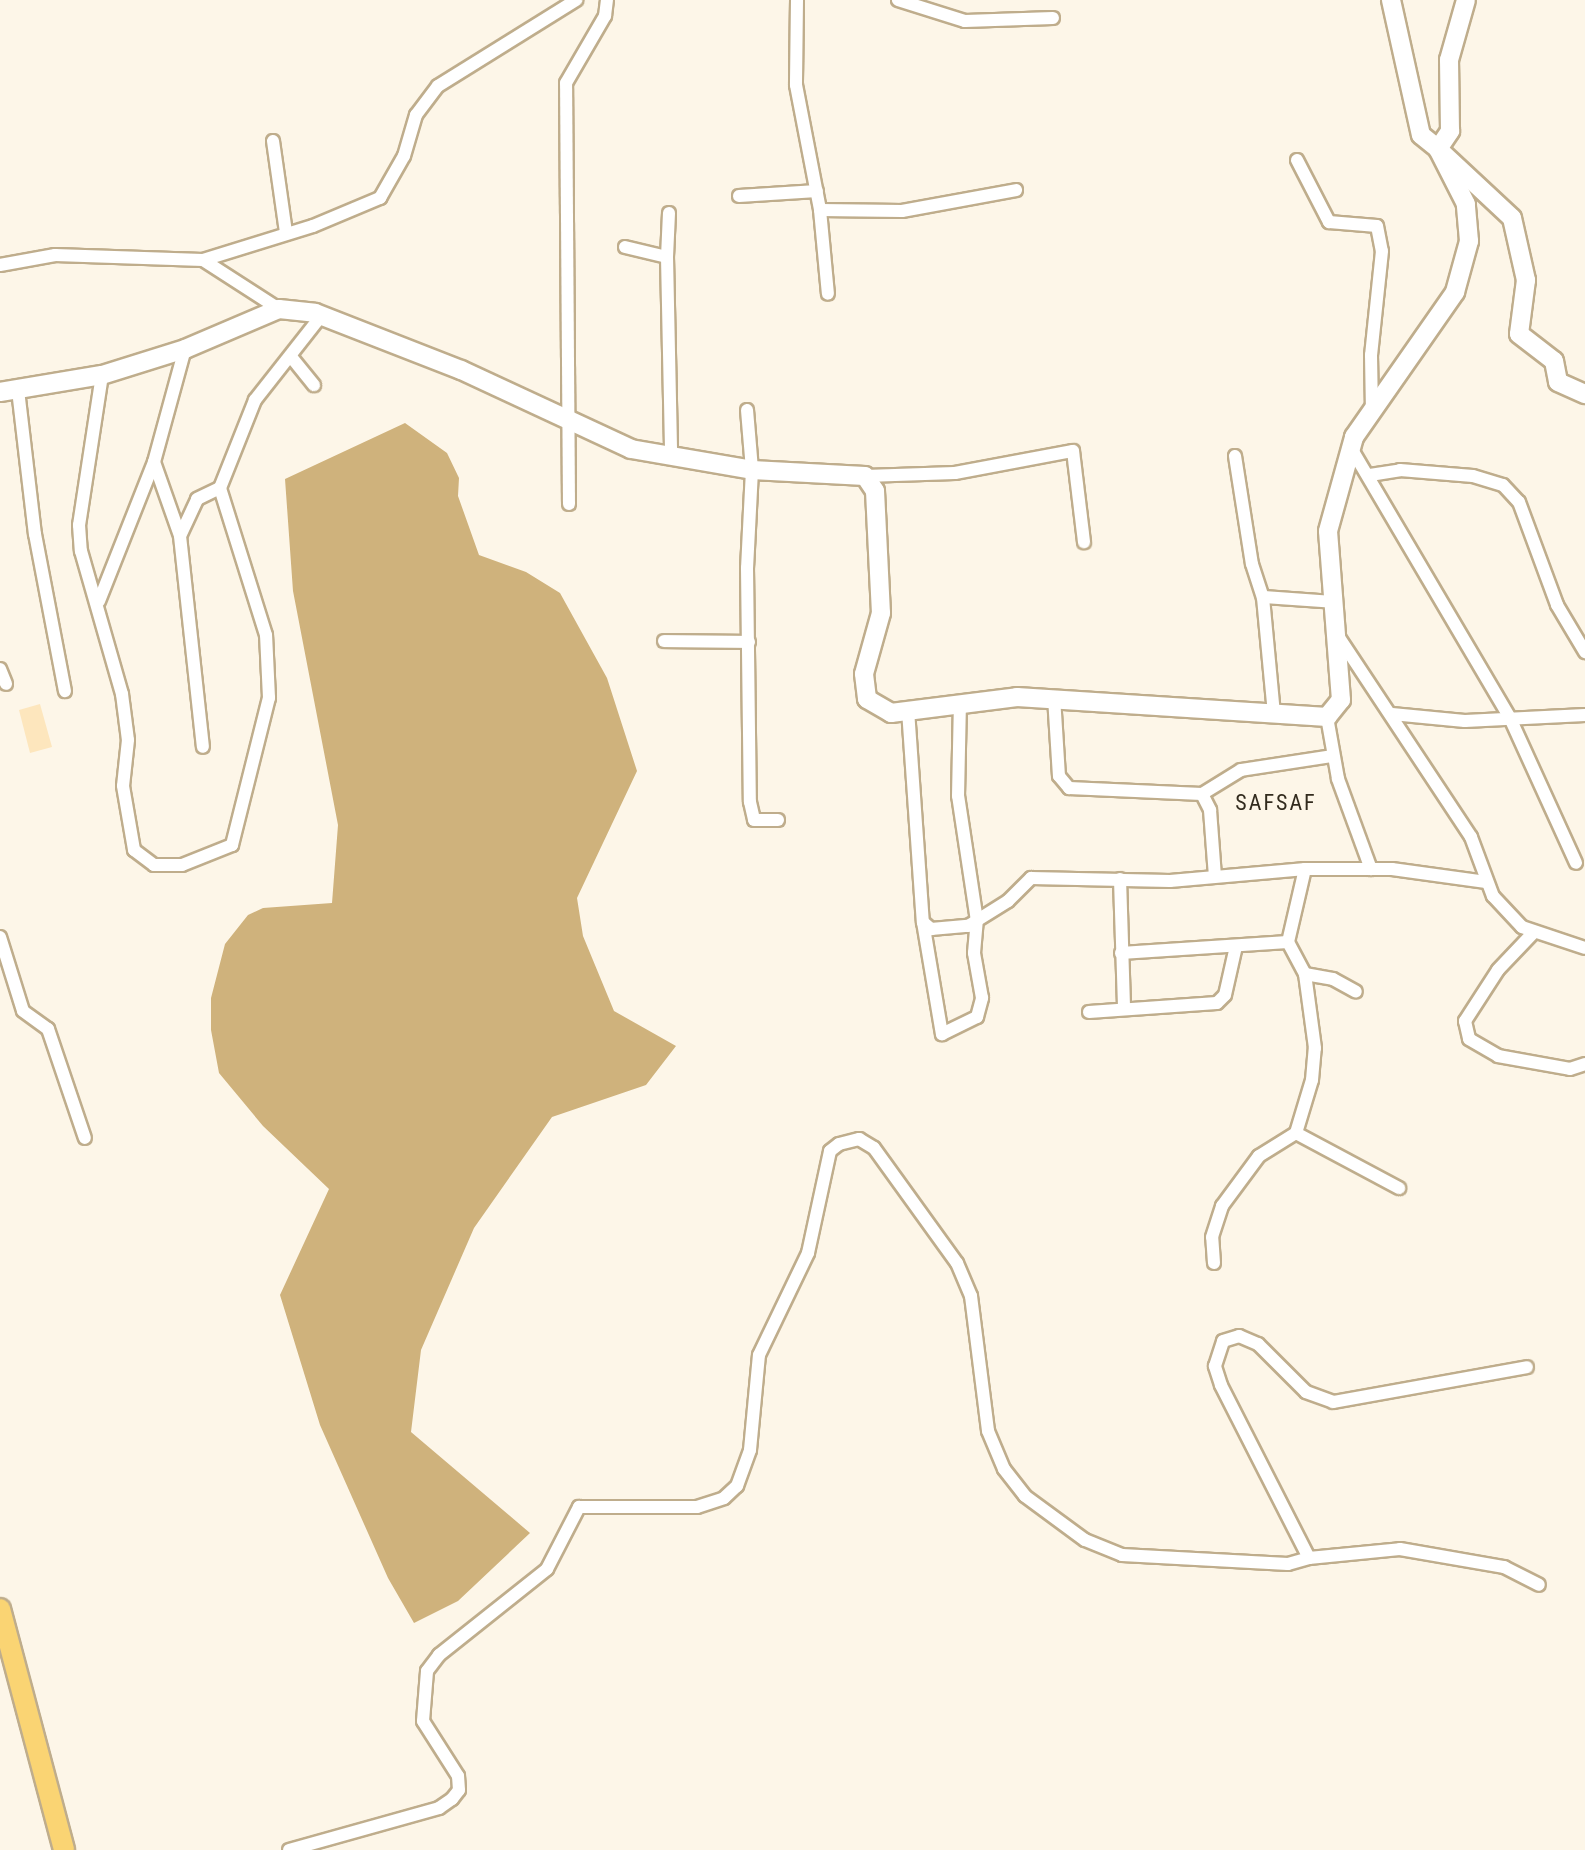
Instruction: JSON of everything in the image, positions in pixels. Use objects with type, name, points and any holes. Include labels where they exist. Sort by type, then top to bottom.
[{"type":"main road","points":[[0,1609],[64,1850]]},
{"type":"street","points":[[0,265],[55,255],[203,260],[380,198],[404,156],[416,115],[438,86],[576,0]]},
{"type":"street","points":[[569,504],[572,419],[566,83],[605,16],[607,0]]},
{"type":"street","points":[[797,0],[796,85],[820,210],[828,294]]},
{"type":"street","points":[[898,0],[965,21],[1053,18]]},
{"type":"street","points":[[1391,0],[1414,84],[1421,135],[1512,218],[1526,280],[1519,334],[1554,361],[1558,382],[1585,394]]},
{"type":"street","points":[[1438,149],[1450,131],[1449,60],[1466,0]]},
{"type":"street","points":[[273,141],[286,232]]},
{"type":"street","points":[[1371,869],[1332,756],[1327,717],[1341,700],[1328,531],[1351,448],[1372,410],[1455,292],[1469,241],[1466,204],[1438,149]]},
{"type":"street","points":[[1297,160],[1329,222],[1377,226],[1382,251],[1371,355],[1372,410]]},
{"type":"street","points":[[820,210],[902,211],[1016,190]]},
{"type":"street","points":[[739,196],[817,191]]},
{"type":"street","points":[[669,213],[671,456]]},
{"type":"street","points":[[625,247],[667,257]]},
{"type":"street","points":[[203,260],[279,309],[322,315],[572,419],[631,449],[752,470],[865,476],[955,473],[1073,451],[1084,542]]},
{"type":"street","points":[[65,691],[9,391],[102,375],[185,349],[279,309]]},
{"type":"street","points":[[102,375],[79,525],[81,551],[99,601],[122,694],[128,740],[123,786],[134,850],[154,865],[168,867],[232,845],[269,698],[266,635],[220,488],[255,400],[292,358],[322,315]]},
{"type":"street","points":[[99,601],[154,462],[185,349]]},
{"type":"street","points":[[292,358],[314,385]]},
{"type":"street","points":[[747,410],[752,470],[750,802],[754,820],[778,820]]},
{"type":"street","points":[[1351,448],[1370,475],[1510,718],[1576,863]]},
{"type":"street","points":[[1235,456],[1252,564],[1263,597],[1274,714]]},
{"type":"street","points":[[154,462],[180,536],[203,747]]},
{"type":"street","points":[[1370,475],[1400,470],[1473,476],[1503,485],[1519,502],[1557,605],[1585,652]]},
{"type":"street","points":[[865,476],[875,491],[881,613],[864,674],[867,699],[891,713],[960,702],[1054,697],[1327,717]]},
{"type":"street","points":[[180,536],[197,499],[220,488]]},
{"type":"street","points":[[1263,597],[1334,602]]},
{"type":"street","points":[[1336,634],[1471,837],[1493,896],[1534,932],[1585,948]]},
{"type":"street","points":[[664,641],[749,642]]},
{"type":"street","points":[[0,669],[6,684]]},
{"type":"street","points":[[1054,697],[1059,776],[1069,788],[1202,794],[1241,770],[1332,756]]},
{"type":"street","points":[[908,710],[923,922],[942,1034],[977,1017],[982,998],[974,953],[977,921],[958,796],[960,702]]},
{"type":"street","points":[[1392,714],[1510,718],[1585,715]]},
{"type":"street","points":[[1202,794],[1210,810],[1215,876]]},
{"type":"street","points":[[923,922],[931,929],[949,930],[977,921],[1031,878],[1120,879],[1305,869],[1371,869],[1486,882]]},
{"type":"street","points":[[1214,1263],[1212,1237],[1222,1206],[1259,1156],[1296,1133],[1315,1048],[1305,974],[1288,942],[1305,869]]},
{"type":"street","points":[[1120,879],[1124,1009]]},
{"type":"street","points":[[1534,932],[1498,970],[1465,1021],[1469,1039],[1498,1056],[1523,1062],[1570,1069],[1585,1064]]},
{"type":"street","points":[[0,937],[23,1011],[48,1029],[85,1138]]},
{"type":"street","points":[[1121,953],[1288,942]]},
{"type":"street","points":[[1089,1012],[1217,1003],[1225,995],[1236,946]]},
{"type":"street","points":[[1305,974],[1333,979],[1356,992]]},
{"type":"street","points":[[1296,1133],[1399,1188]]},
{"type":"street","points":[[289,1850],[439,1808],[452,1799],[459,1790],[458,1776],[423,1721],[427,1671],[439,1655],[547,1569],[579,1507],[697,1507],[724,1498],[737,1486],[750,1450],[759,1355],[808,1253],[830,1151],[839,1144],[859,1139],[874,1148],[957,1263],[971,1296],[988,1431],[1004,1469],[1025,1496],[1085,1540],[1122,1555],[1288,1564],[1309,1558],[1400,1549],[1504,1567],[1539,1585]]},
{"type":"street","points":[[1309,1558],[1221,1385],[1215,1366],[1223,1341],[1239,1336],[1258,1344],[1306,1392],[1333,1402],[1527,1367]]},
{"type":"shaded area","points":[[405,423],[447,453],[459,478],[458,496],[479,555],[526,572],[560,593],[607,678],[637,771],[577,898],[583,936],[614,1011],[676,1046],[646,1085],[552,1117],[474,1228],[421,1350],[411,1432],[530,1533],[458,1601],[414,1623],[388,1578],[320,1425],[280,1295],[329,1189],[263,1126],[219,1073],[211,1030],[211,998],[225,944],[248,915],[263,908],[332,903],[338,825],[293,591],[285,479]]},
{"type":"shaded area","points":[[40,704],[52,747],[30,753],[19,710]]},
{"type":"district","name":"SAFSAF","points":[[1276,803]]}]
